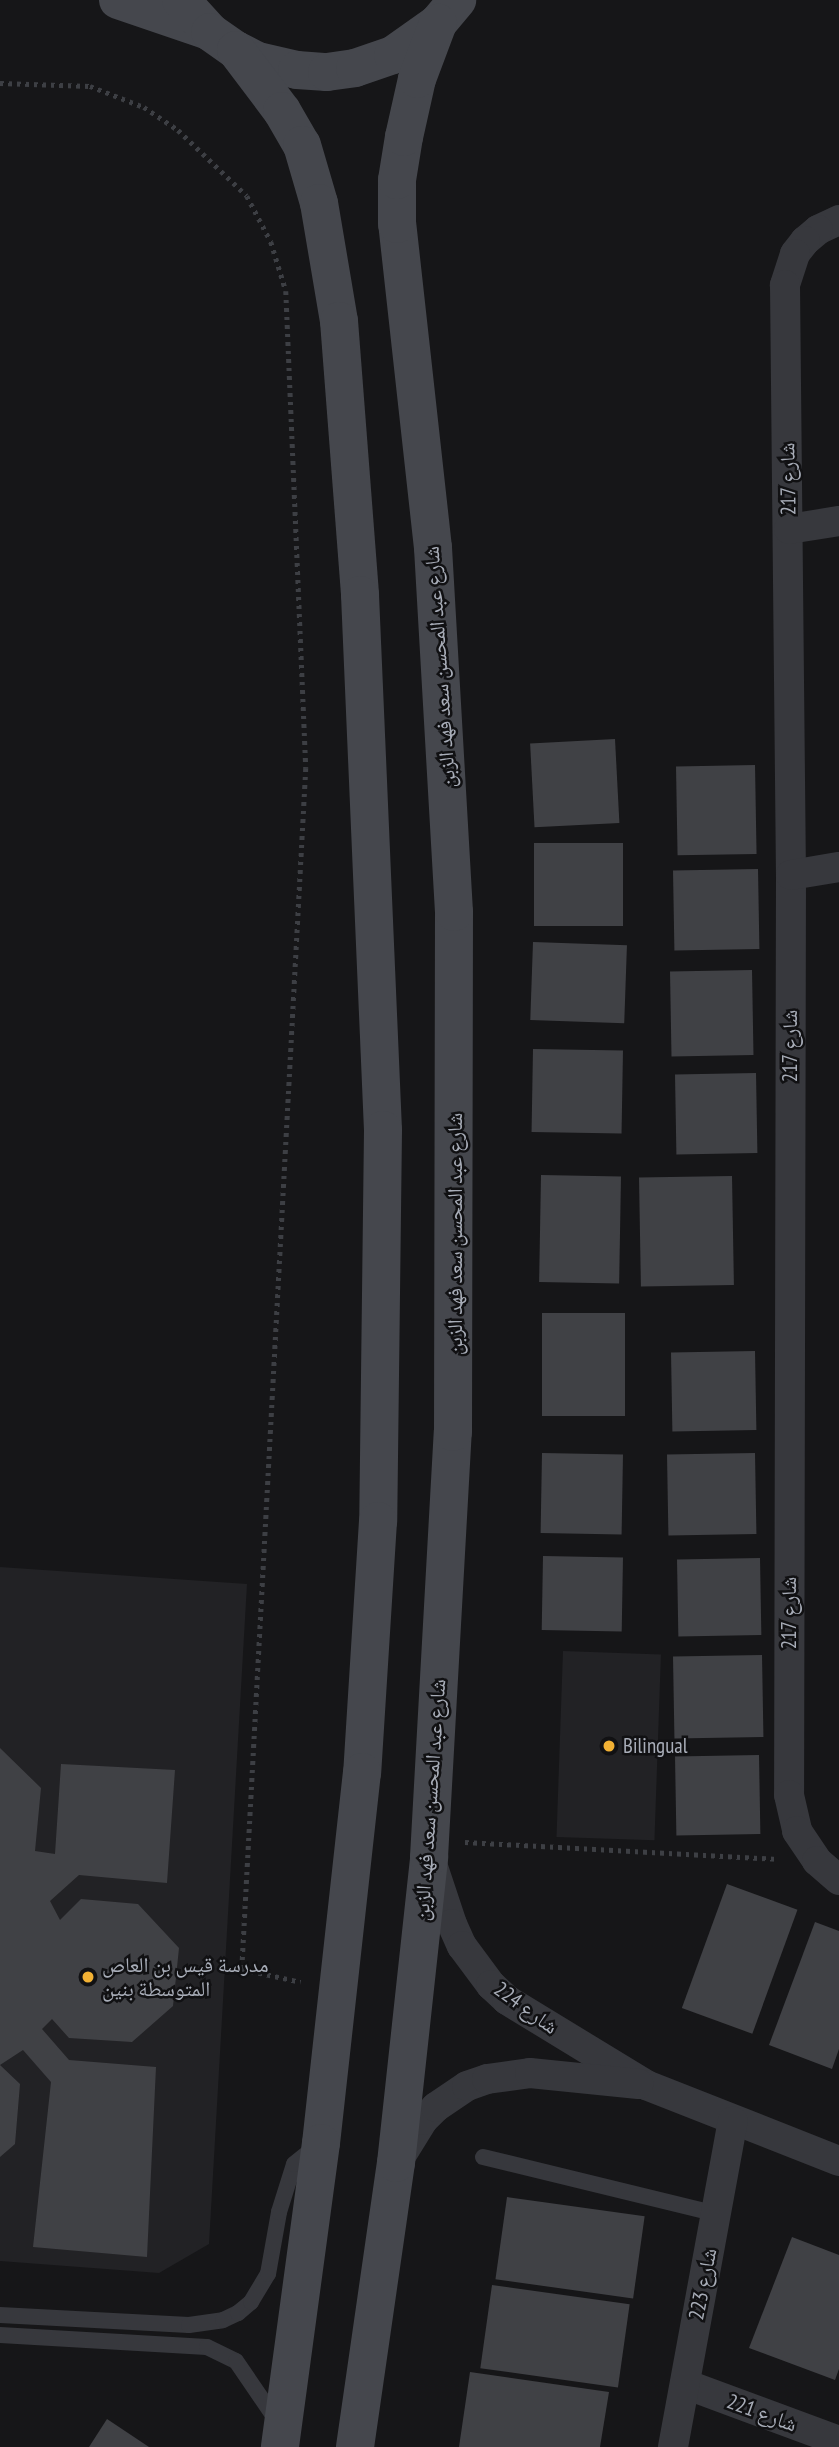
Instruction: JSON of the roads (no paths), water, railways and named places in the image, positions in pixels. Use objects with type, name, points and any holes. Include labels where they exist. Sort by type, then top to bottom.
[{"type":"street","points":[[118,0],[223,41],[258,61],[297,71],[355,68],[393,55],[447,12]]},
{"type":"street","points":[[181,0],[223,41],[292,126],[302,145],[320,203],[339,321],[360,595],[382,1077],[382,1290],[372,1633],[362,1772],[321,2143],[282,2439]]},
{"type":"street","name":"شارع عبد المحسن سعد فهد الزبن","points":[[355,2447],[396,2163],[430,1849],[453,1432],[454,912],[433,548],[423,442],[401,273],[397,180],[417,79],[447,12]]},
{"type":"street","name":"شارع 217","points":[[828,1870],[797,1831],[789,1795],[791,875],[785,285],[795,254],[805,241],[818,230],[839,220]]},
{"type":"street","points":[[789,529],[839,521]]},
{"type":"street","points":[[791,875],[839,867]]},
{"type":"street","name":"شارع 224","points":[[430,1849],[452,1924],[462,1946],[491,1985],[525,2013],[646,2085],[839,2161]]},
{"type":"street","name":"شارع 224","points":[[396,2163],[423,2120],[436,2107],[467,2086],[487,2079],[519,2074],[555,2074],[646,2085]]},
{"type":"street","name":"شارع 223","points":[[673,2447],[733,2121]]},
{"type":"street","name":"شارع 221","points":[[685,2384],[839,2441]]},
{"type":"lane","points":[[0,2315],[189,2325],[223,2320],[238,2313],[251,2302],[268,2274],[284,2193],[294,2164],[321,2143]]},
{"type":"lane","points":[[482,2157],[717,2214]]},
{"type":"lane","points":[[0,2335],[192,2346],[223,2352],[247,2372],[282,2439]]},
{"type":"place","name":"Bilingual","points":[[609,1746]]},
{"type":"place","name":"مدرسة قيس بن العاص المتوسطة بنين","points":[[88,1977]]}]
